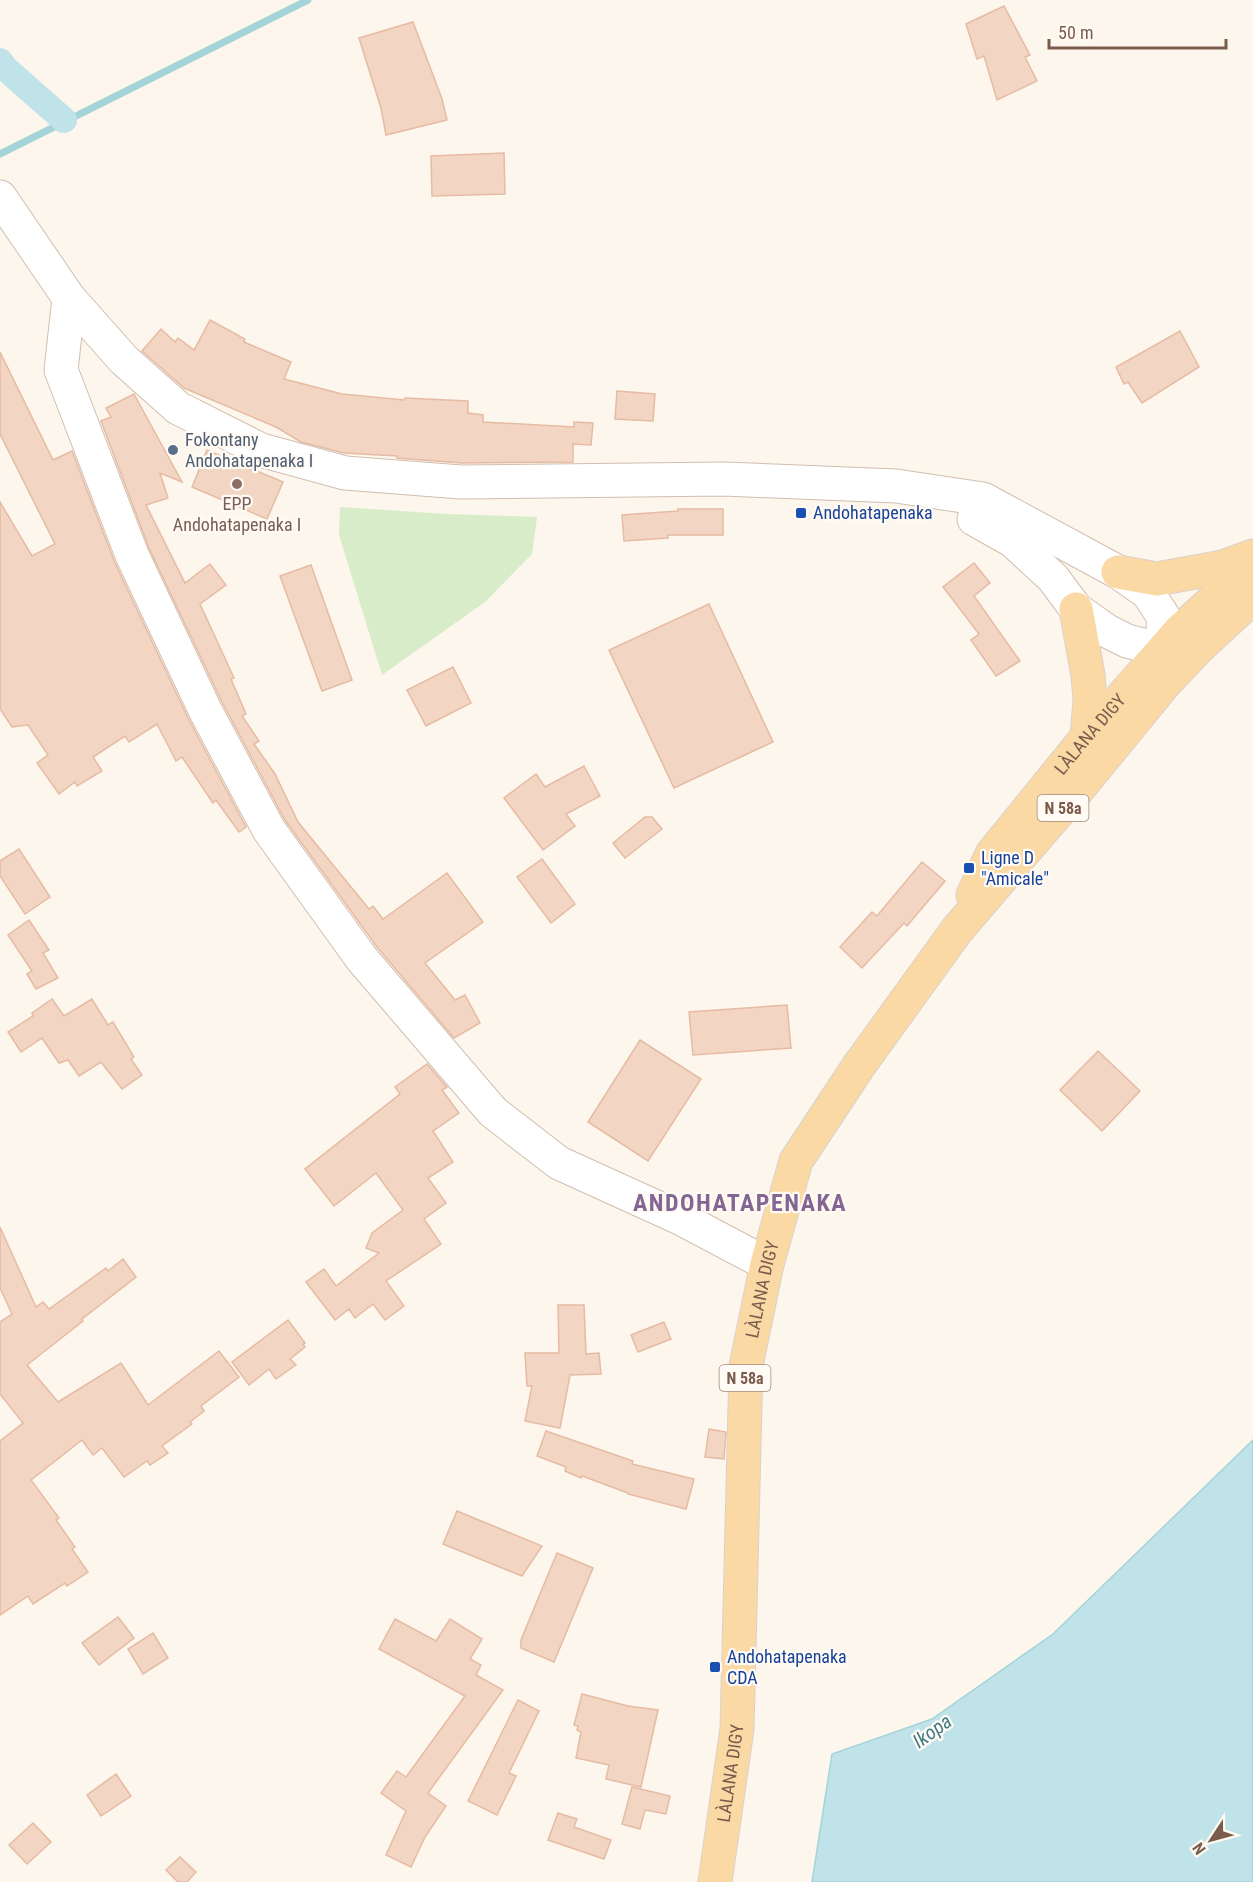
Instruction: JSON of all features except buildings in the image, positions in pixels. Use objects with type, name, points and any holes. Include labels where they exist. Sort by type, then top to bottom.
[{"type":"main road","points":[[1118,572],[1157,579],[1223,567],[1253,556]]},
{"type":"main road","name":"LÀLANA DIGY","points":[[957,930],[992,854],[1087,737],[1180,631],[1253,564]]},
{"type":"main road","name":"LÀLANA DIGY","points":[[715,1882],[737,1728],[746,1366],[767,1264],[796,1161],[858,1067],[957,930],[1165,683],[1197,649],[1253,597]]},
{"type":"main road","points":[[1076,609],[1088,675],[1090,700],[1087,737]]},
{"type":"street","points":[[0,197],[69,298],[124,360],[178,408],[261,450],[345,473],[461,483],[724,478],[896,486],[983,499],[1118,572],[1148,593],[1163,616],[1165,683]]},
{"type":"street","points":[[69,298],[61,370],[132,555],[206,710],[269,830],[355,950],[493,1112],[559,1163],[680,1218],[767,1264]]},
{"type":"street","points":[[945,494],[975,520],[1013,541],[1053,578],[1076,609],[1107,631],[1127,641],[1163,650],[1197,649]]},
{"type":"green space","points":[[340,507],[537,517],[532,554],[485,602],[382,675],[339,535]]},
{"type":"water","name":"Ikopa","points":[[1253,1440],[1253,1882],[812,1882],[832,1754],[932,1719],[1053,1634]]},
{"type":"waterway","points":[[0,154],[308,0]]},
{"type":"waterway","points":[[0,61],[64,120]]},
{"type":"place","name":"Fokontany Andohatapenaka I","points":[[173,450]]},
{"type":"place","name":"EPP Andohatapenaka I","points":[[237,484]]},
{"type":"place","name":"Andohatapenaka","points":[[801,513]]},
{"type":"place","name":"Ligne D \"Amicale\"","points":[[969,868]]},
{"type":"place","name":"Andohatapenaka CDA","points":[[715,1667]]},
{"type":"district","name":"ANDOHATAPENAKA","points":[[740,1203]]}]
